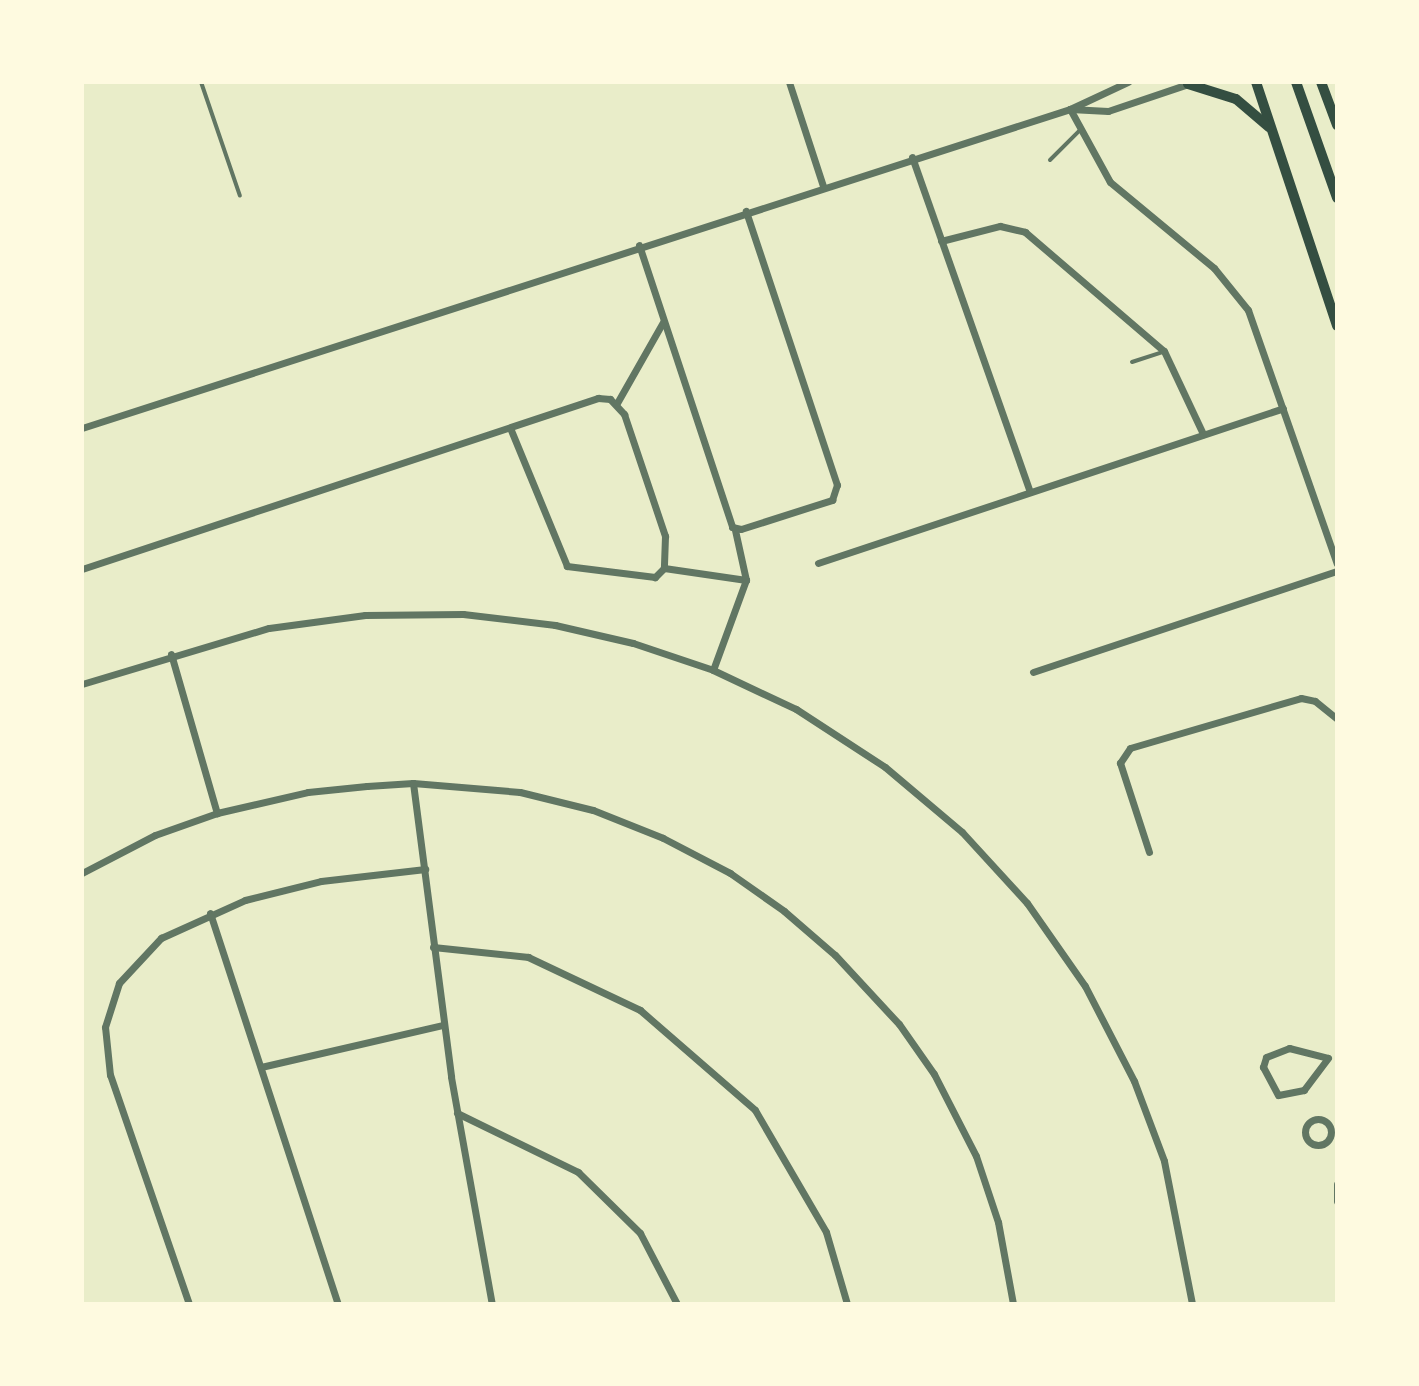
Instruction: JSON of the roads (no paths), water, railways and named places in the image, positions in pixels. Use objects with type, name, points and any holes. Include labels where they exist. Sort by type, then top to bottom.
[{"type":"main road","points":[[1256,82],[1337,326]]},
{"type":"main road","points":[[1296,82],[1337,198]]},
{"type":"main road","points":[[1321,82],[1337,125]]},
{"type":"main road","points":[[1191,83],[1236,99],[1274,132]]},
{"type":"street","points":[[789,82],[823,186]]},
{"type":"street","points":[[82,428],[639,245],[1070,109],[1128,82]]},
{"type":"street","points":[[1070,109],[1108,111],[1191,83]]},
{"type":"street","points":[[1070,109],[1080,130],[1125,199],[1231,285],[1252,320],[1337,564]]},
{"type":"street","points":[[912,157],[1030,492]]},
{"type":"street","points":[[735,530],[838,495],[746,211]]},
{"type":"street","points":[[941,241],[1000,226],[1025,232],[1164,351],[1203,434]]},
{"type":"street","points":[[639,245],[735,530],[746,580],[713,670]]},
{"type":"street","points":[[511,430],[567,566],[655,577],[664,568],[665,536],[617,403],[663,322]]},
{"type":"street","points":[[82,569],[511,430],[598,398],[617,403]]},
{"type":"street","points":[[818,563],[1283,408]]},
{"type":"street","points":[[664,568],[746,580]]},
{"type":"street","points":[[1033,672],[1337,571]]},
{"type":"street","points":[[82,684],[171,654],[269,628],[365,615],[463,614],[555,625],[633,643],[713,670],[796,709],[885,767],[962,832],[1027,903],[1085,986],[1134,1081],[1164,1161],[1192,1304]]},
{"type":"street","points":[[171,654],[217,813]]},
{"type":"street","points":[[1149,852],[1120,763],[1130,748],[1301,698],[1315,701],[1337,719]]},
{"type":"street","points":[[413,783],[443,1025],[492,1304]]},
{"type":"street","points":[[82,873],[155,835],[217,813],[308,792],[413,783],[520,792],[628,823],[730,873],[810,932],[899,1024],[949,1101],[988,1188],[1013,1304]]},
{"type":"street","points":[[189,1304],[116,1099],[105,1027],[113,997],[137,958],[161,938],[210,913],[297,885],[425,869]]},
{"type":"street","points":[[210,913],[338,1304]]},
{"type":"street","points":[[433,947],[528,957],[651,1020],[755,1110],[826,1232],[847,1304]]},
{"type":"street","points":[[261,1067],[443,1025]]},
{"type":"street","points":[[1289,1048],[1333,1057],[1304,1090],[1288,1096],[1278,1095],[1263,1067],[1266,1057],[1289,1048]]},
{"type":"street","points":[[457,1113],[578,1172],[640,1233],[677,1304]]},
{"type":"street","points":[[1337,1184],[1337,1201]]},
{"type":"lane","points":[[201,82],[240,196]]},
{"type":"lane","points":[[1050,160],[1080,130]]},
{"type":"lane","points":[[1132,362],[1164,351]]}]
